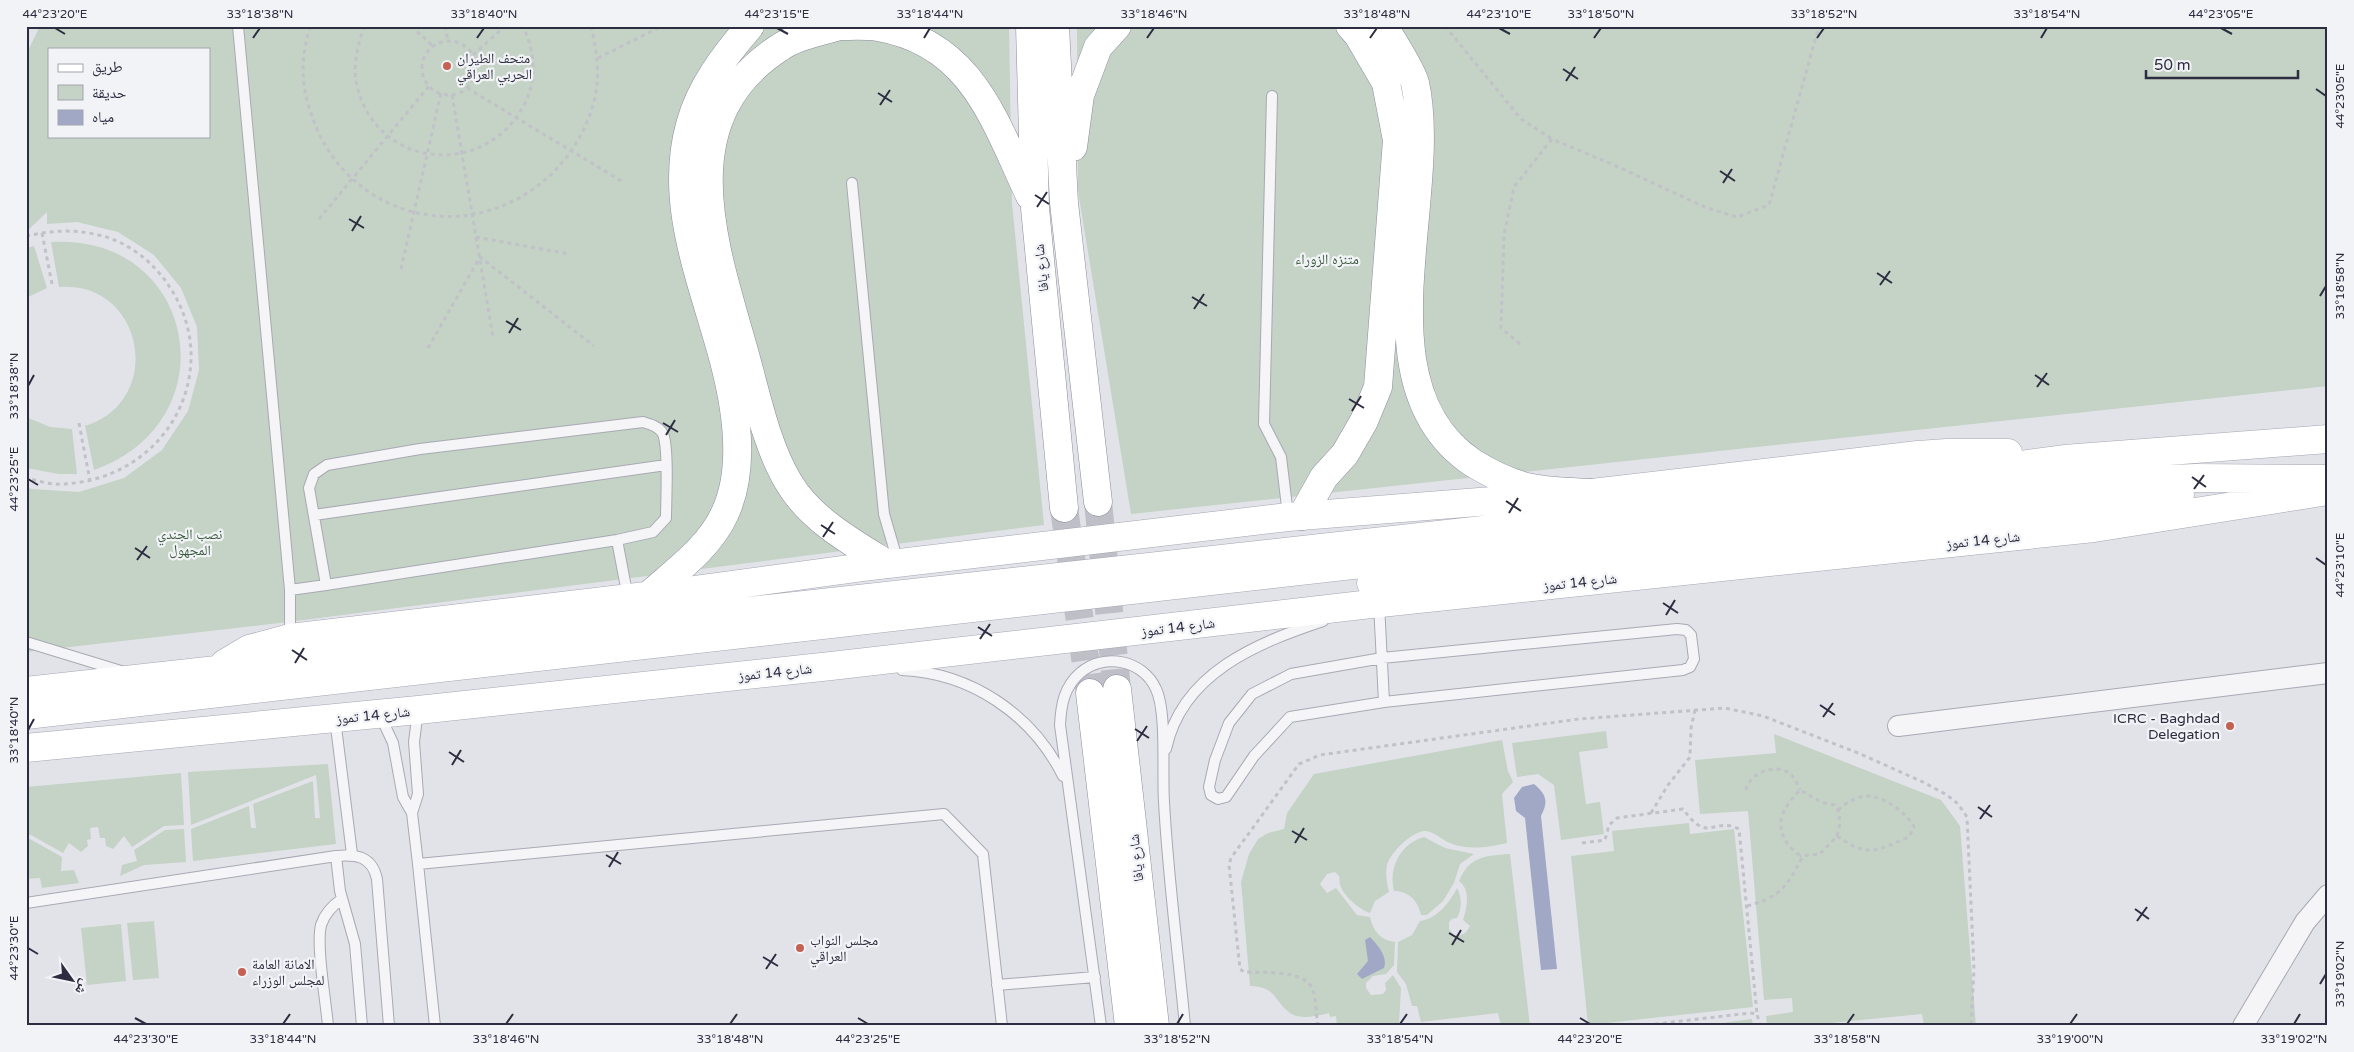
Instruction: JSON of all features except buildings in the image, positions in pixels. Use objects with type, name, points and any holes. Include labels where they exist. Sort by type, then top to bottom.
[{"type":"main road","points":[[638,596],[706,541],[725,513],[736,474],[737,430],[731,388],[689,232],[683,178],[684,158],[690,125],[703,92],[726,55],[750,26]]},
{"type":"main road","points":[[893,564],[814,513],[789,483],[770,443],[720,267],[708,181],[711,143],[726,101],[748,72],[780,47],[810,34],[839,26],[876,26],[909,34],[940,52],[966,74],[986,102],[1035,208]]},
{"type":"main road","name":"شارع يافا","points":[[1030,26],[1035,208],[1064,508]]},
{"type":"main road","points":[[1055,26],[1064,203],[1098,502]]},
{"type":"main road","points":[[1064,203],[1080,95],[1098,47],[1117,26]]},
{"type":"main road","points":[[1295,516],[1324,477],[1345,454],[1364,421],[1378,387],[1397,140],[1386,83],[1358,35],[1350,26]]},
{"type":"main road","points":[[1384,26],[1414,82],[1420,139],[1408,332],[1415,380],[1433,424],[1456,452],[1492,475],[1532,488],[1592,493]]},
{"type":"main road","points":[[26,691],[1797,495],[2064,459],[2328,439]]},
{"type":"main road","points":[[213,671],[249,650],[290,638],[1295,516],[1592,493],[1947,453],[2006,453],[2064,459]]},
{"type":"main road","points":[[26,715],[2078,483],[2186,478],[2328,479]]},
{"type":"main road","points":[[73,709],[87,715],[120,719],[2170,496],[2328,484]]},
{"type":"main road","name":"شارع 14 تموز","points":[[26,748],[418,710],[831,666],[1375,604],[2094,528],[2328,491]]},
{"type":"main road","name":"شارع يافا","points":[[1117,689],[1154,1026]]},
{"type":"main road","name":"شارع يافا","points":[[1090,693],[1129,1026]]},
{"type":"street","points":[[1898,726],[2328,674]]},
{"type":"street","points":[[2243,1026],[2305,922],[2328,895]]},
{"type":"lane","points":[[238,26],[290,590],[290,638]]},
{"type":"lane","points":[[1272,96],[1264,424],[1281,456],[1295,516]]},
{"type":"lane","points":[[852,183],[884,514],[893,564]]},
{"type":"lane","points":[[290,590],[326,585],[617,540],[653,532],[666,518],[666,465],[663,434],[655,426],[644,422],[420,449],[327,465],[314,474],[309,488],[326,585]]},
{"type":"lane","points":[[314,515],[666,465]]},
{"type":"lane","points":[[617,540],[638,596]]},
{"type":"lane","points":[[1163,774],[1170,730],[1188,701],[1220,668],[1259,644],[1375,604],[1382,658],[1384,702]]},
{"type":"lane","points":[[1677,629],[1686,630],[1691,635],[1694,659],[1690,667],[1683,670],[1384,702],[1290,717],[1254,756],[1226,797],[1218,799],[1211,795],[1209,787],[1215,760],[1229,723],[1252,694],[1291,674],[1382,658],[1677,629]]},
{"type":"lane","points":[[26,642],[146,679]]},
{"type":"lane","points":[[1101,1026],[1060,725],[1061,706],[1065,692],[1073,679],[1084,670],[1100,662],[1112,661],[1126,663],[1140,669],[1151,679],[1161,705],[1163,774],[1185,1026]]},
{"type":"lane","points":[[831,666],[924,671],[958,680],[990,696],[1019,717],[1043,744],[1068,786]]},
{"type":"lane","points":[[418,710],[414,742],[418,794],[412,812],[435,1026]]},
{"type":"lane","points":[[380,714],[393,743],[405,803],[412,812]]},
{"type":"lane","points":[[335,718],[352,854]]},
{"type":"lane","points":[[418,864],[944,814],[983,854],[1002,1026]]},
{"type":"lane","points":[[26,902],[336,856],[352,854],[360,856],[372,865],[377,879],[390,1026]]},
{"type":"lane","points":[[336,856],[342,899],[355,944],[362,1026]]},
{"type":"lane","points":[[328,1026],[320,935],[324,918],[335,904],[342,899]]},
{"type":"lane","points":[[997,985],[1095,976]]},
{"type":"path","points":[[310,26],[302,54],[306,102],[324,147],[352,180],[383,201],[414,212],[443,216],[473,215],[513,202],[548,179],[573,152],[594,104],[598,58],[591,26]]},
{"type":"path","points":[[364,26],[356,55],[357,86],[368,114],[388,136],[407,148],[427,154],[445,156],[462,154],[484,146],[503,134],[517,118],[530,92],[534,66],[530,39],[524,26]]},
{"type":"path","points":[[410,26],[433,46]]},
{"type":"path","points":[[445,26],[448,41]]},
{"type":"path","points":[[473,55],[505,26]]},
{"type":"path","points":[[598,58],[662,26]]},
{"type":"path","points":[[1445,26],[1521,120],[1552,139],[1707,208],[1737,217],[1769,205],[1819,26]]},
{"type":"path","points":[[448,41],[462,44],[473,55],[476,72],[467,88],[452,95],[441,93],[429,86],[422,69],[427,52],[433,46],[448,41]]},
{"type":"path","points":[[319,219],[429,86]]},
{"type":"path","points":[[467,88],[623,182]]},
{"type":"path","points":[[401,268],[441,93]]},
{"type":"path","points":[[452,95],[493,337]]},
{"type":"path","points":[[1520,344],[1501,328],[1504,235],[1514,187],[1552,139]]},
{"type":"path","points":[[26,236],[62,230],[95,234],[127,246],[154,267],[175,293],[187,324],[192,358],[187,392],[168,430],[138,460],[100,479],[90,481],[58,485],[26,478]]},
{"type":"path","points":[[42,233],[52,284]]},
{"type":"path","points":[[476,237],[569,254]]},
{"type":"path","points":[[480,257],[594,346]]},
{"type":"path","points":[[428,348],[480,257]]},
{"type":"path","points":[[79,423],[90,481]]},
{"type":"path","points":[[1318,1026],[1313,989],[1304,978],[1288,974],[1244,972],[1240,969],[1229,865],[1231,858],[1259,817],[1299,764],[1320,755],[1579,719],[1726,708],[1763,716],[1858,753],[1922,782],[1947,795],[1958,804],[1966,817],[1974,969],[1971,1026]]},
{"type":"path","points":[[1651,813],[1668,785],[1690,757],[1691,728],[1695,710]]},
{"type":"path","points":[[1746,790],[1747,782],[1758,773],[1775,769],[1787,771],[1793,777],[1800,790],[1821,802],[1834,805],[1838,810],[1840,822],[1837,836],[1820,854],[1800,856]]},
{"type":"path","points":[[1747,906],[1767,901],[1778,893],[1790,882],[1802,858],[1791,847],[1783,834],[1780,818],[1788,802],[1800,790]]},
{"type":"path","points":[[1837,836],[1852,847],[1870,852],[1909,836],[1914,827],[1903,812],[1880,800],[1866,796],[1848,802],[1838,810]]},
{"type":"path","points":[[1582,843],[1606,840],[1609,825],[1617,818],[1683,809],[1694,824],[1702,828],[1732,825],[1740,829],[1757,1014],[1760,1026]]},
{"type":"path","points":[[1639,1026],[1750,1013],[1757,1014]]},
{"type":"green space","name":"نصب الجندي المجهول","points":[[40,26],[1009,26],[1012,203],[1044,525],[288,622],[26,652],[26,487],[79,492],[124,478],[162,450],[188,411],[199,370],[197,327],[181,288],[154,255],[118,232],[77,222],[47,224],[47,212],[26,232],[26,55]]},
{"type":"green space","name":"متنزه الزوراء","points":[[1077,26],[2328,26],[2328,386],[1131,514],[1078,191]]},
{"type":"green space","points":[[51,242],[100,247],[138,267],[165,297],[179,334],[179,374],[166,412],[138,446],[94,470],[85,426],[111,413],[127,393],[135,369],[134,344],[126,321],[110,302],[88,290],[59,287]]},
{"type":"green space","points":[[34,246],[47,288],[26,298],[26,248]]},
{"type":"green space","points":[[26,417],[50,427],[72,429],[77,474],[59,474],[26,468]]},
{"type":"green space","points":[[1606,731],[1608,748],[1579,752],[1586,804],[1600,802],[1604,834],[1561,840],[1554,785],[1538,774],[1517,777],[1512,743]]},
{"type":"green space","points":[[1774,734],[1941,800],[1960,826],[1976,1026],[1924,1026],[1922,1014],[1800,1026],[1767,1026],[1766,1016],[1793,1012],[1792,998],[1764,1000],[1748,811],[1700,814],[1695,760],[1776,753]]},
{"type":"green space","points":[[1502,740],[1508,771],[1513,782],[1502,794],[1507,843],[1472,848],[1450,843],[1426,831],[1415,834],[1403,843],[1389,860],[1386,872],[1389,892],[1375,901],[1370,913],[1357,905],[1344,893],[1339,876],[1335,872],[1327,874],[1320,884],[1327,893],[1336,888],[1357,915],[1370,917],[1373,927],[1381,937],[1395,942],[1394,965],[1386,974],[1373,976],[1366,983],[1366,988],[1371,995],[1383,994],[1386,990],[1385,983],[1393,975],[1401,988],[1399,1024],[1337,1026],[1336,1016],[1330,1017],[1329,1013],[1304,1017],[1294,1015],[1270,992],[1259,987],[1250,986],[1241,882],[1249,854],[1258,839],[1268,833],[1284,829],[1287,813],[1314,774]]},
{"type":"green space","points":[[328,764],[336,844],[193,861],[191,829],[249,806],[251,828],[256,828],[253,804],[313,781],[315,818],[320,818],[316,775],[191,825],[188,772]]},
{"type":"green space","points":[[181,773],[184,825],[164,826],[132,847],[124,836],[113,849],[106,846],[105,838],[100,838],[98,827],[90,828],[91,839],[87,840],[88,846],[81,852],[69,843],[63,853],[31,835],[26,836],[26,787]]},
{"type":"green space","points":[[1689,823],[1690,834],[1734,829],[1753,1007],[1588,1025],[1571,856],[1614,851],[1612,831]]},
{"type":"green space","points":[[184,829],[186,862],[144,865],[120,876],[122,865],[137,861],[134,850],[165,830]]},
{"type":"green space","points":[[1424,837],[1445,848],[1474,854],[1460,864],[1454,883],[1443,901],[1427,915],[1421,915],[1418,905],[1412,898],[1399,891],[1394,891],[1393,874],[1398,858],[1403,851],[1416,840]]},
{"type":"green space","points":[[30,839],[62,857],[61,871],[74,870],[79,883],[42,888],[40,878],[26,879],[26,840]]},
{"type":"green space","points":[[1510,854],[1530,1026],[1501,1026],[1498,1013],[1421,1022],[1417,1006],[1412,1006],[1406,984],[1397,972],[1398,942],[1412,935],[1420,921],[1432,917],[1442,909],[1451,899],[1457,888],[1461,899],[1461,907],[1457,918],[1449,922],[1449,929],[1454,935],[1465,933],[1470,926],[1463,920],[1467,904],[1467,894],[1459,881],[1463,873],[1473,862],[1479,859]]},
{"type":"green space","points":[[154,921],[159,978],[133,980],[127,923]]},
{"type":"green space","points":[[121,924],[126,981],[87,985],[81,928]]},
{"type":"green space","points":[[1752,1019],[1753,1026],[1698,1026]]},
{"type":"water","points":[[1534,784],[1545,798],[1545,806],[1541,816],[1557,969],[1541,970],[1525,818],[1516,811],[1514,798],[1522,787]]},
{"type":"water","points":[[1370,937],[1382,951],[1385,964],[1384,968],[1362,979],[1357,974],[1368,961],[1365,940]]},
{"type":"tunnel","points":[[1098,502],[1117,689]]},
{"type":"tunnel","points":[[1064,508],[1090,693]]},
{"type":"place","name":"متحف الطيران الحربي العراقي","points":[[447,66]]},
{"type":"place","name":"ICRC - Baghdad Delegation","points":[[2230,726]]},
{"type":"place","name":"مجلس النواب العراقي","points":[[800,948]]},
{"type":"place","name":"الامانة العامة لمجلس الوزراء","points":[[242,972]]}]
